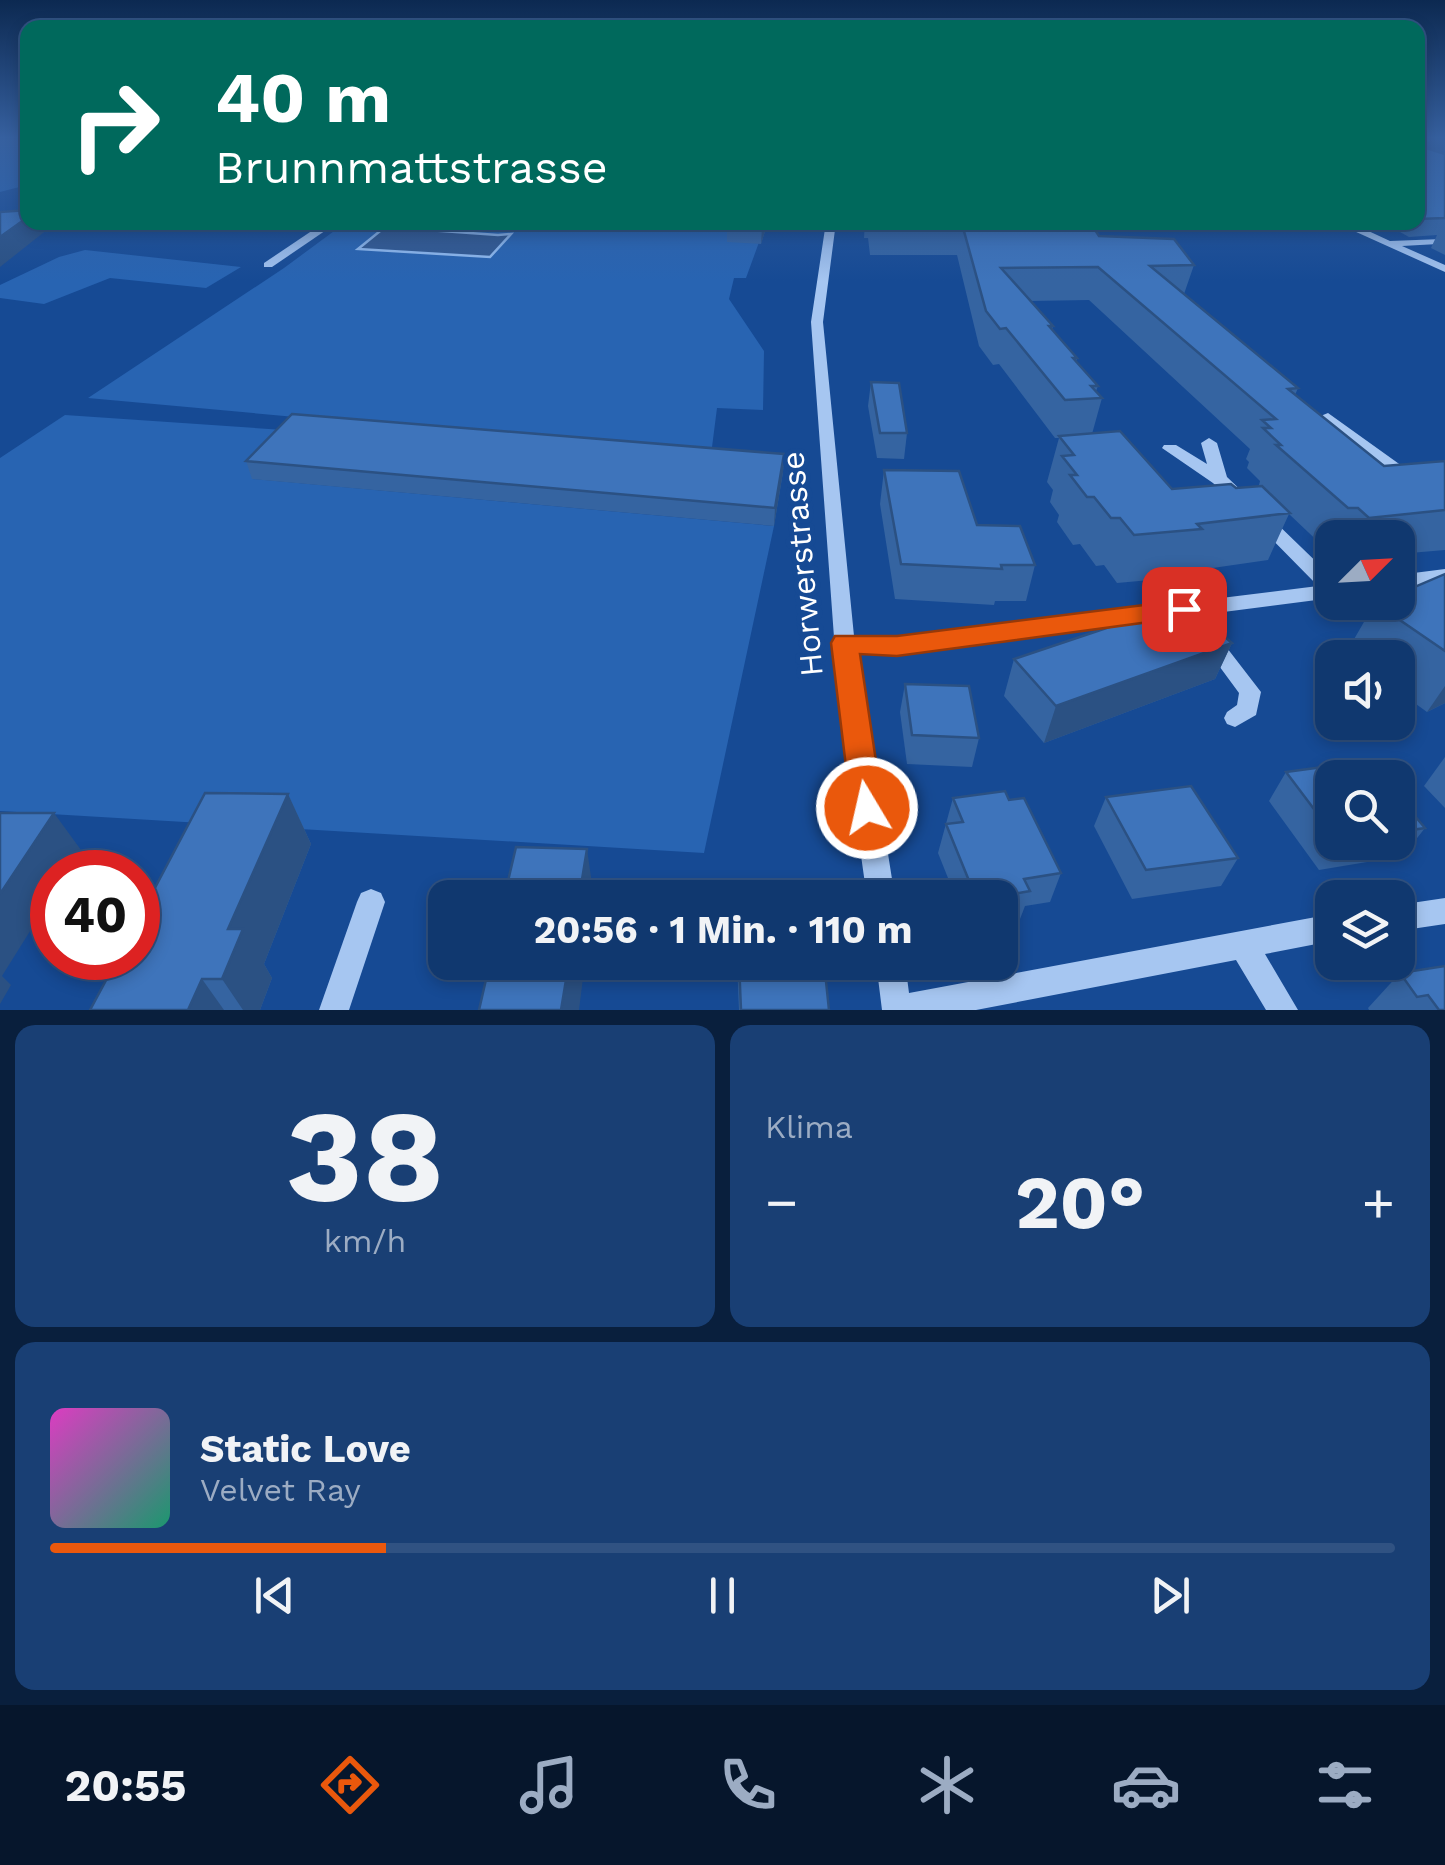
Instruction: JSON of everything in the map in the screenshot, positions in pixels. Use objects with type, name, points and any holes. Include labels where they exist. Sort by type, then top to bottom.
[{"type":"street","points":[[268,264],[321,230]]},
{"type":"street","name":"Horwerstrasse","points":[[830,230],[818,322],[845,643],[878,880]]},
{"type":"street","points":[[1358,230],[1445,269]]},
{"type":"street","points":[[1390,244],[1438,241]]},
{"type":"street","points":[[1328,418],[1396,470],[1445,489]]},
{"type":"street","points":[[1209,443],[1219,479]]},
{"type":"street","points":[[1170,448],[1219,479],[1315,572]]},
{"type":"street","points":[[1415,579],[1445,575]]},
{"type":"street","points":[[1415,590],[1445,608]]},
{"type":"street","points":[[845,643],[897,646],[1315,591]]},
{"type":"street","points":[[1184,609],[1250,692],[1248,709],[1235,718]]},
{"type":"street","points":[[334,1010],[370,902]]},
{"type":"street","points":[[1415,915],[1445,911]]},
{"type":"street","points":[[893,980],[897,1010],[1315,931]]},
{"type":"street","points":[[1242,942],[1283,1010]]},
{"type":"shaded area","points":[[0,186],[20,186],[20,187],[0,192]]},
{"type":"shaded area","points":[[336,230],[763,230],[746,278],[734,278],[729,299],[764,351],[763,410],[717,408],[711,455],[88,398]]},
{"type":"shaded area","points":[[381,230],[511,234],[490,257],[358,249]]},
{"type":"shaded area","points":[[85,250],[241,267],[206,288],[110,278],[44,304],[0,298],[0,285],[59,257]]},
{"type":"shaded area","points":[[65,415],[298,431],[253,479],[774,526],[704,853],[0,811],[0,458]]},
{"type":"building","points":[[1425,186],[1445,186],[1445,218],[1425,219]]},
{"type":"building","points":[[20,211],[20,223],[0,237],[0,212]]},
{"type":"building","points":[[964,230],[1095,230],[1099,236],[1174,239],[1194,265],[1150,266],[1298,388],[1288,389],[1384,466],[1445,461],[1445,510],[1369,518],[1358,508],[1348,508],[1276,445],[1281,445],[1263,428],[1271,428],[1262,420],[1276,419],[1098,267],[1001,268],[1053,326],[1049,326],[1098,386],[1091,386],[1102,398],[1065,400],[1006,328],[1000,329],[986,311]]},
{"type":"building","points":[[871,382],[899,383],[907,433],[880,433]]},
{"type":"building","points":[[292,414],[784,454],[775,508],[246,461]]},
{"type":"building","points":[[1120,431],[1172,489],[1231,484],[1236,488],[1262,486],[1290,513],[1197,524],[1202,529],[1134,535],[1120,518],[1111,518],[1094,497],[1087,497],[1070,475],[1077,475],[1062,456],[1074,455],[1059,436]]},
{"type":"building","points":[[884,470],[959,471],[977,525],[1020,526],[1035,565],[1001,565],[1002,569],[901,564]]},
{"type":"building","points":[[1445,574],[1445,651],[1400,620],[1415,620],[1415,587]]},
{"type":"building","points":[[1184,602],[1232,643],[1056,706],[1014,659]]},
{"type":"building","points":[[905,684],[969,686],[979,738],[912,735]]},
{"type":"building","points":[[1315,768],[1315,810],[1286,772]]},
{"type":"building","points":[[1191,786],[1238,858],[1146,870],[1106,797]]},
{"type":"building","points":[[1005,791],[1009,800],[1024,798],[1061,873],[1024,879],[1030,891],[1018,893],[1018,880],[969,880],[946,824],[963,822],[953,798]]},
{"type":"building","points":[[205,793],[288,794],[228,929],[243,929],[222,979],[202,979],[188,1010],[90,1010],[106,980],[160,980],[160,878]]},
{"type":"building","points":[[0,813],[54,813],[0,894]]},
{"type":"building","points":[[1415,816],[1425,828],[1415,829]]},
{"type":"building","points":[[516,847],[587,849],[582,880],[508,880]]},
{"type":"building","points":[[1445,966],[1445,1010],[1439,1010],[1428,995],[1417,997],[1405,980],[1415,980],[1415,971]]},
{"type":"building","points":[[486,980],[566,980],[561,1010],[479,1010]]},
{"type":"building","points":[[740,980],[826,980],[829,1010],[741,1010]]},
{"type":"route","points":[[867,808],[845,643],[897,646],[1184,609]]}]
